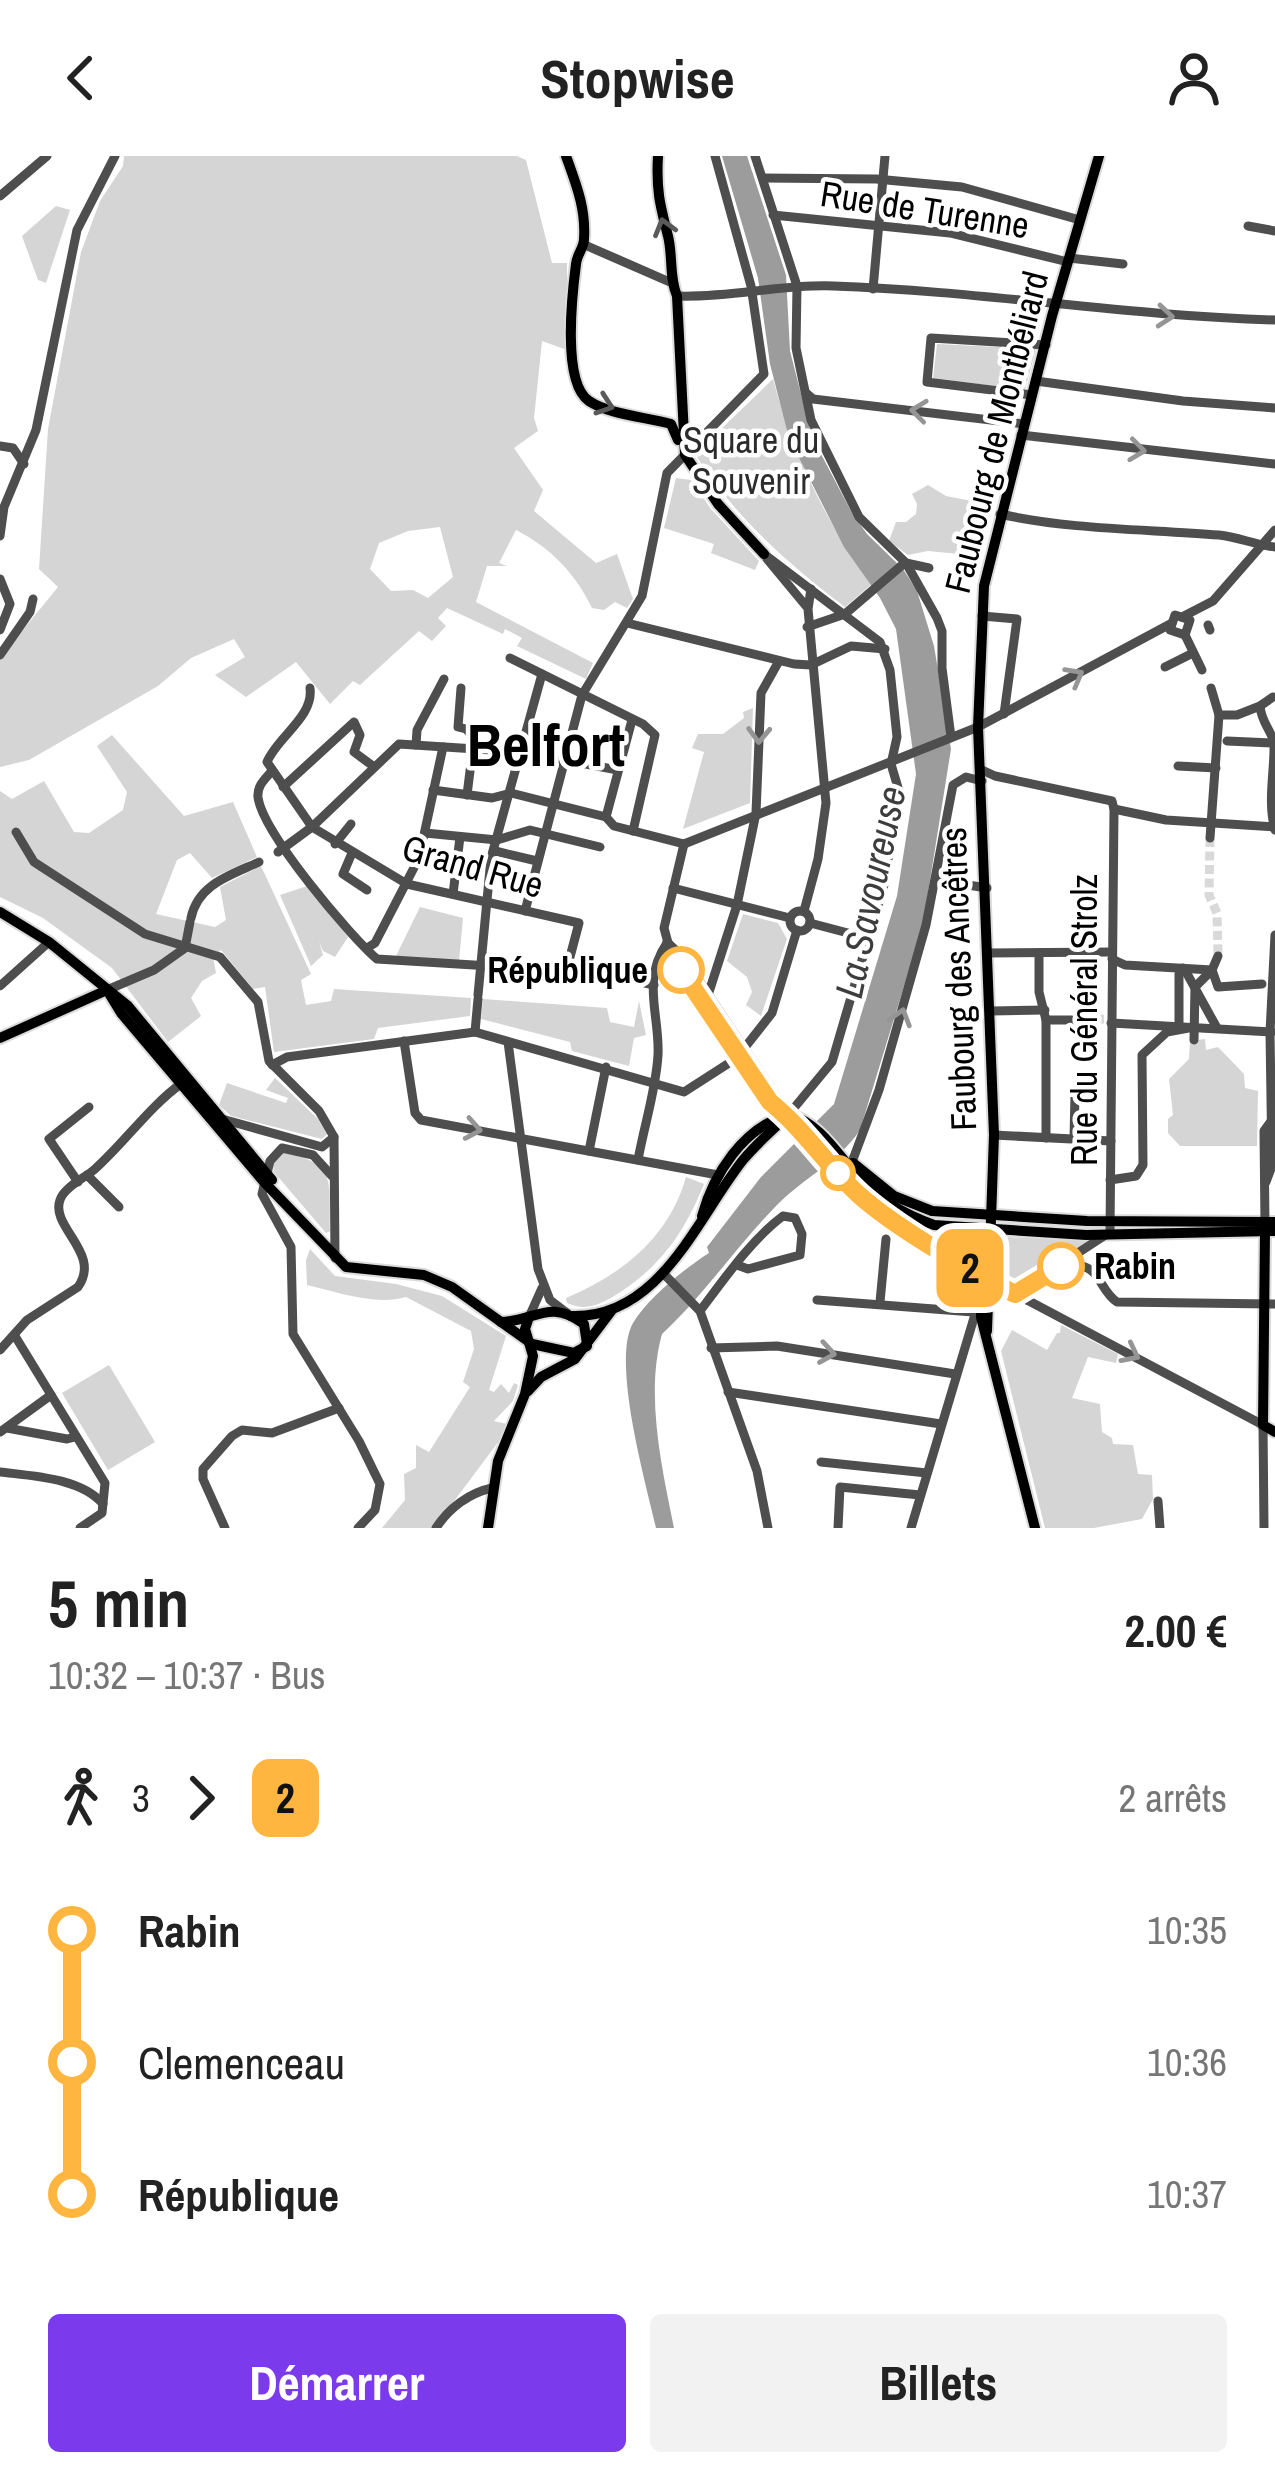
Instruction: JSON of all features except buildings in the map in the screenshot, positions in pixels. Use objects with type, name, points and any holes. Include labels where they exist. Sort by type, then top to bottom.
[{"type":"main road","points":[[566,156],[583,201],[585,245],[576,261],[571,369],[578,388],[592,403],[674,427],[684,452],[718,504],[764,554]]},
{"type":"main road","points":[[658,156],[657,204],[677,296],[684,452]]},
{"type":"main road","name":"Faubourg de Montbéliard","points":[[978,727],[988,559],[1099,156]]},
{"type":"main road","name":"Faubourg des Ancêtres","points":[[978,727],[994,1135],[988,1223],[993,1242],[976,1306],[987,1331]]},
{"type":"main road","points":[[0,912],[49,942],[128,1006],[265,1177]]},
{"type":"main road","points":[[0,1037],[107,990]]},
{"type":"main road","points":[[107,990],[202,1109],[346,1267],[402,1271],[439,1281],[532,1344],[574,1353],[587,1346]]},
{"type":"main road","points":[[789,1114],[841,1160],[913,1206],[988,1223],[1270,1226],[1269,1429]]},
{"type":"main road","points":[[700,1222],[718,1175],[763,1122],[789,1114]]},
{"type":"main road","points":[[501,1322],[542,1310],[589,1316],[614,1309],[667,1277],[743,1160],[789,1114]]},
{"type":"main road","name":"Faubourg des Ancêtres","points":[[985,1278],[987,1331]]},
{"type":"main road","points":[[525,1394],[542,1377],[575,1359],[614,1309]]},
{"type":"main road","points":[[571,1316],[584,1324],[587,1346]]},
{"type":"main road","points":[[488,1528],[498,1461],[525,1394],[532,1344],[525,1329],[529,1317]]},
{"type":"main road","points":[[987,1331],[1035,1528]]},
{"type":"street","points":[[0,196],[47,156]]},
{"type":"street","points":[[0,531],[4,507],[36,430],[77,230],[116,156]]},
{"type":"street","points":[[525,910],[582,695],[642,596],[667,473],[764,374],[755,290],[715,156]]},
{"type":"street","points":[[755,156],[793,286],[796,348],[813,426],[846,495],[867,527],[903,564],[942,631],[951,737]]},
{"type":"street","points":[[873,289],[885,156]]},
{"type":"street","points":[[763,178],[883,180],[962,188],[1080,220]]},
{"type":"street","name":"Rue de Turenne","points":[[773,214],[880,223],[950,233],[1068,260],[1123,264]]},
{"type":"street","points":[[1248,226],[1275,231]]},
{"type":"street","points":[[585,245],[672,284]]},
{"type":"street","points":[[677,296],[793,286],[873,289],[1173,317],[1275,320]]},
{"type":"street","points":[[1032,395],[927,382],[931,338],[1046,345]]},
{"type":"street","points":[[1036,381],[1275,408]]},
{"type":"street","points":[[809,396],[1275,464]]},
{"type":"street","points":[[658,419],[680,414]]},
{"type":"street","points":[[0,446],[14,448],[24,464]]},
{"type":"street","points":[[1000,514],[1176,535],[1227,536],[1275,547]]},
{"type":"street","points":[[434,790],[492,798],[511,794],[554,803],[684,844],[978,727],[1177,620],[1205,620],[1213,601],[1275,530]]},
{"type":"street","points":[[684,844],[664,928],[674,960],[789,1114],[832,1062],[884,885],[899,791],[892,760],[897,737],[885,649],[764,554]]},
{"type":"street","points":[[764,554],[808,609]]},
{"type":"street","points":[[810,627],[845,614],[903,564],[929,568]]},
{"type":"street","points":[[0,579],[10,604],[0,630]]},
{"type":"street","points":[[809,923],[803,911],[818,859],[825,786],[808,609],[811,589]]},
{"type":"street","points":[[0,655],[30,612],[33,598]]},
{"type":"street","points":[[982,616],[1017,619],[1004,714]]},
{"type":"street","points":[[1177,620],[1170,630],[1185,635],[1202,670]]},
{"type":"street","points":[[627,622],[811,665],[851,646],[885,649]]},
{"type":"street","points":[[1165,667],[1193,653]]},
{"type":"street","points":[[510,658],[651,730],[655,745],[634,831]]},
{"type":"street","points":[[709,993],[737,904],[756,814],[761,693],[779,661]]},
{"type":"street","points":[[475,1032],[493,843],[511,794],[542,674]]},
{"type":"street","points":[[416,745],[417,730],[444,679]]},
{"type":"street","points":[[1210,838],[1219,715],[1213,694],[1224,687]]},
{"type":"street","points":[[310,688],[309,705],[269,755],[271,772],[258,789],[260,804],[282,850],[371,955],[385,961],[601,973],[654,985]]},
{"type":"street","points":[[461,688],[458,727],[466,729],[479,747],[467,795]]},
{"type":"street","points":[[435,695],[459,708]]},
{"type":"street","points":[[1219,715],[1237,715],[1274,695]]},
{"type":"street","points":[[1260,706],[1274,743],[1274,823],[1166,820],[982,775],[953,785],[938,873],[901,1017],[841,1160],[862,1198],[985,1278],[1269,1429],[1264,1528]]},
{"type":"street","points":[[610,821],[632,720]]},
{"type":"street","points":[[287,784],[354,722],[360,735],[354,752],[374,766]]},
{"type":"street","points":[[1227,741],[1274,743]]},
{"type":"street","points":[[282,850],[395,745],[479,747],[566,757],[618,770]]},
{"type":"street","points":[[367,948],[375,943],[419,858],[446,747]]},
{"type":"street","points":[[1178,766],[1216,768]]},
{"type":"street","name":"Grand Rue","points":[[271,772],[287,784],[312,827],[407,884],[579,923],[566,972]]},
{"type":"street","name":"Rue du Général Strolz","points":[[1110,1226],[1113,805]]},
{"type":"street","points":[[335,844],[351,824]]},
{"type":"street","points":[[493,843],[530,830],[601,847]]},
{"type":"street","points":[[16,832],[34,862],[146,934],[220,957],[258,1002],[265,1053],[319,1111],[334,1136],[335,1258]]},
{"type":"street","points":[[424,832],[493,843],[537,861]]},
{"type":"street","points":[[453,894],[460,837]]},
{"type":"street","points":[[352,853],[343,869],[367,890]]},
{"type":"street","points":[[107,990],[154,970],[186,944],[199,897],[216,882],[260,862]]},
{"type":"street","points":[[938,873],[955,883],[987,888]]},
{"type":"street","points":[[673,889],[790,918],[797,930]]},
{"type":"street","points":[[790,918],[803,911]]},
{"type":"street","points":[[272,1064],[287,1057],[475,1032],[691,1091],[743,1051],[772,1013],[797,930],[809,923],[867,938]]},
{"type":"street","points":[[1270,1226],[1264,1132],[1274,1120],[1270,987],[1275,935]]},
{"type":"street","points":[[0,986],[49,942]]},
{"type":"street","points":[[638,1160],[658,1052],[651,1002],[667,942]]},
{"type":"street","points":[[667,942],[675,946],[709,993],[743,1051]]},
{"type":"street","points":[[989,953],[1112,956],[1125,965],[1212,970]]},
{"type":"street","points":[[1039,953],[1039,992],[1046,1015],[1046,1138]]},
{"type":"street","points":[[1194,1040],[1195,987],[1218,956]]},
{"type":"street","points":[[654,985],[674,960]]},
{"type":"street","points":[[1184,969],[1217,1028]]},
{"type":"street","points":[[1178,1029],[1179,974],[1184,969]]},
{"type":"street","points":[[1212,970],[1218,987]]},
{"type":"street","points":[[1195,1013],[1218,987],[1270,987]]},
{"type":"street","points":[[991,1011],[1084,1020]]},
{"type":"street","points":[[1109,1021],[1272,1032]]},
{"type":"street","points":[[1110,1180],[1136,1176],[1143,1165],[1142,1055],[1178,1029]]},
{"type":"street","points":[[404,1041],[415,1113],[421,1120],[718,1175]]},
{"type":"street","points":[[508,1042],[542,1288],[571,1316]]},
{"type":"street","points":[[589,1151],[606,1067]]},
{"type":"street","points":[[0,1350],[27,1320],[83,1279],[84,1260],[59,1209],[63,1194],[180,1083],[196,1088]]},
{"type":"street","points":[[1074,1139],[1075,1094]]},
{"type":"street","points":[[89,1107],[49,1138],[82,1179],[119,1207]]},
{"type":"street","points":[[202,1109],[322,1147],[334,1136]]},
{"type":"street","points":[[994,1135],[1111,1142]]},
{"type":"street","points":[[334,1181],[313,1155],[288,1147],[276,1152],[265,1177],[264,1201],[291,1247],[293,1334],[380,1484],[375,1510],[358,1528]]},
{"type":"street","points":[[697,1308],[771,1225],[791,1215],[798,1222],[803,1251],[748,1269],[737,1265]]},
{"type":"street","points":[[1015,1294],[1110,1226]]},
{"type":"street","points":[[880,1303],[886,1239]]},
{"type":"street","points":[[1028,1300],[1031,1293],[1081,1266],[1094,1272],[1117,1302],[1270,1304]]},
{"type":"street","points":[[667,1277],[697,1308],[757,1471],[768,1528]]},
{"type":"street","points":[[529,1317],[542,1288]]},
{"type":"street","points":[[817,1300],[976,1306],[911,1528]]},
{"type":"street","points":[[15,1336],[105,1483],[98,1519],[80,1528]]},
{"type":"street","points":[[711,1348],[777,1346],[955,1374]]},
{"type":"street","points":[[728,1392],[941,1424]]},
{"type":"street","points":[[3,1430],[51,1395]]},
{"type":"street","points":[[225,1528],[202,1479],[203,1469],[232,1436],[242,1430],[272,1433],[339,1408]]},
{"type":"street","points":[[3,1430],[75,1437]]},
{"type":"street","points":[[821,1462],[927,1473]]},
{"type":"street","points":[[0,1472],[74,1485],[103,1504]]},
{"type":"street","points":[[838,1528],[840,1486],[920,1495]]},
{"type":"street","points":[[436,1528],[475,1492],[492,1488]]},
{"type":"street","points":[[1158,1502],[1160,1528]]},
{"type":"green space","points":[[124,156],[517,156],[526,160],[552,263],[567,263],[567,350],[542,341],[534,418],[538,431],[514,448],[543,490],[534,511],[596,563],[617,554],[633,599],[627,608],[615,602],[604,610],[592,608],[561,563],[516,530],[499,563],[507,566],[487,566],[476,602],[593,663],[586,679],[517,646],[522,638],[505,629],[503,634],[447,608],[438,618],[446,626],[432,641],[419,631],[360,685],[353,681],[330,704],[296,662],[246,697],[215,675],[245,657],[234,639],[191,658],[158,686],[29,760],[0,767],[0,658],[58,587],[39,569],[48,429],[81,252],[100,201],[123,166]],"holes":[[[440,527],[453,577],[428,598],[413,590],[391,591],[370,569],[379,543],[408,531]]]},
{"type":"green space","points":[[56,206],[70,210],[46,283],[38,280],[22,236]]},
{"type":"green space","points":[[937,344],[1036,349],[1025,390],[933,378]]},
{"type":"green space","name":"Square du Souvenir","points":[[773,379],[813,486],[871,585],[845,607],[763,537],[695,454]]},
{"type":"green space","points":[[676,478],[691,480],[759,561],[755,570],[711,553],[714,544],[664,528]]},
{"type":"green space","points":[[928,485],[946,496],[972,501],[959,554],[928,551],[908,555],[889,541],[896,522],[906,522],[916,514],[912,494]]},
{"type":"green space","points":[[753,708],[750,803],[683,829],[704,752],[692,748],[698,734],[723,734]]},
{"type":"green space","points":[[112,735],[184,816],[233,802],[257,857],[212,878],[190,853],[177,860],[156,914],[215,927],[226,920],[220,887],[261,866],[311,974],[301,980],[306,1005],[331,1001],[334,989],[471,998],[470,1016],[378,1028],[374,1039],[274,1052],[265,987],[253,989],[221,950],[213,957],[216,973],[202,981],[191,998],[201,1016],[168,1042],[112,968],[43,918],[0,897],[0,791],[12,799],[44,781],[74,832],[89,833],[123,810],[127,792],[97,746]]},
{"type":"green space","points":[[307,886],[348,937],[335,957],[323,951],[319,942],[323,955],[311,966],[280,895]]},
{"type":"green space","points":[[420,907],[463,918],[459,961],[396,956]]},
{"type":"green space","points":[[743,914],[778,923],[787,939],[761,1016],[746,1005],[752,992],[747,977],[727,961]]},
{"type":"green space","points":[[483,999],[607,1008],[610,1022],[634,1027],[639,1001],[646,1035],[634,1038],[629,1066],[572,1051],[570,1042],[481,1019]]},
{"type":"green space","points":[[1205,1039],[1206,1050],[1218,1047],[1244,1074],[1245,1088],[1258,1091],[1257,1146],[1180,1146],[1168,1133],[1168,1119],[1173,1115],[1169,1079],[1189,1059],[1190,1041]]},
{"type":"green space","points":[[275,1078],[318,1119],[327,1134],[322,1139],[231,1116],[219,1105],[227,1083],[286,1103],[288,1098],[266,1090]]},
{"type":"green space","points":[[280,1152],[321,1168],[329,1186],[330,1231],[326,1233],[274,1172]]},
{"type":"green space","points":[[686,1177],[704,1184],[689,1217],[660,1259],[606,1300],[587,1307],[567,1303],[566,1298],[606,1278],[640,1252],[668,1218]]},
{"type":"green space","points":[[1005,1237],[1092,1240],[1034,1278],[1008,1282],[996,1279],[998,1243]]},
{"type":"green space","points":[[310,1249],[335,1276],[442,1296],[506,1336],[489,1390],[494,1392],[501,1384],[509,1393],[514,1383],[518,1385],[513,1401],[494,1421],[511,1425],[434,1528],[382,1528],[405,1500],[404,1474],[416,1468],[416,1445],[429,1452],[470,1387],[463,1382],[474,1349],[471,1331],[406,1297],[369,1299],[307,1285]]},
{"type":"green space","points":[[1061,1325],[1118,1354],[1116,1363],[1088,1357],[1072,1398],[1100,1404],[1102,1432],[1113,1444],[1133,1445],[1138,1474],[1152,1475],[1153,1499],[1142,1519],[1094,1528],[1045,1528],[1001,1351],[1012,1330],[1047,1350]]},
{"type":"green space","points":[[109,1365],[155,1442],[108,1470],[62,1393]]},
{"type":"shaded area","name":"La Savoureuse","points":[[722,156],[747,156],[786,275],[790,351],[812,437],[852,513],[917,591],[934,646],[951,749],[923,924],[860,1130],[776,1206],[662,1334],[655,1406],[674,1528],[656,1528],[628,1393],[627,1341],[633,1323],[667,1285],[709,1253],[707,1247],[761,1177],[834,1104],[897,896],[916,774],[896,629],[844,547],[789,438],[770,364],[758,278]]},
{"type":"tunnel","points":[[1210,838],[1209,895],[1217,913],[1218,956]]},
{"type":"tunnel","points":[[1084,1020],[1104,1019]]},
{"type":"bus line","name":"2","points":[[681,970],[772,1105],[789,1114],[862,1198],[1015,1294],[1061,1266]]},
{"type":"place","name":"République","points":[[681,970]]},
{"type":"place","name":"Rabin","points":[[1061,1266]]},
{"type":"district","name":"Belfort","points":[[546,744]]}]
